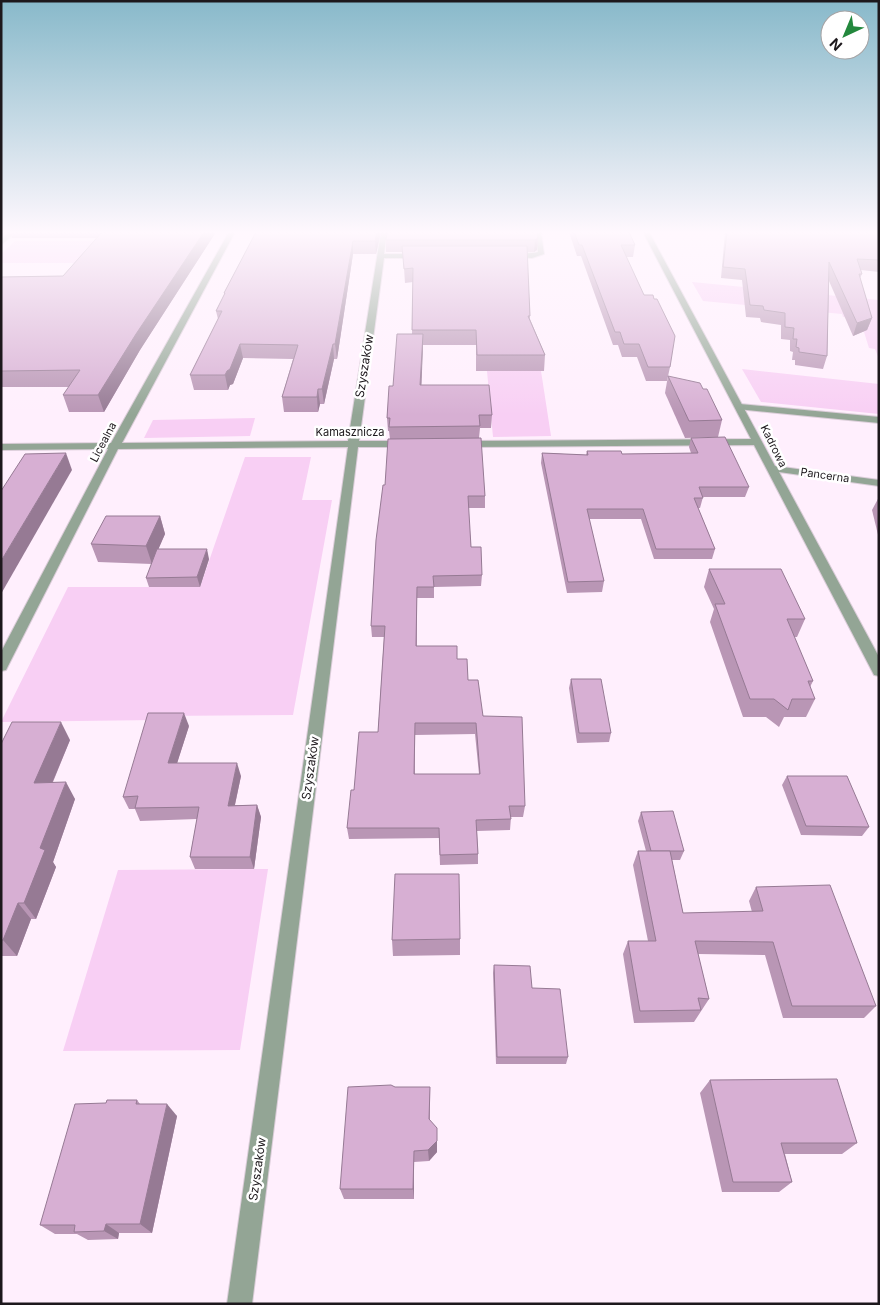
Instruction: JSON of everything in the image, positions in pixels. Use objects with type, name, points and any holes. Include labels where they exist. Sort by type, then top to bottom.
[{"type":"street","name":"Licealna","points":[[1,666],[114,446],[198,293]]},
{"type":"street","name":"Szyszaków","points":[[239,1304],[353,445],[376,293]]},
{"type":"street","name":"Kadrowa","points":[[679,293],[879,671]]},
{"type":"street","points":[[740,407],[879,420]]},
{"type":"street","points":[[447,444],[758,442]]},
{"type":"street","name":"Kamasznicza","points":[[1,447],[417,444]]},
{"type":"street","name":"Pancerna","points":[[770,468],[879,483]]},
{"type":"shaded area","points":[[698,293],[805,293],[879,300],[879,359],[875,349],[869,348],[864,332],[860,332],[851,318],[843,317],[842,314],[703,301]]},
{"type":"shaded area","points":[[742,369],[879,384],[879,414],[761,402]]},
{"type":"shaded area","points":[[487,371],[541,371],[551,436],[493,437]]},
{"type":"shaded area","points":[[255,418],[250,436],[144,438],[153,420]]},
{"type":"shaded area","points":[[245,457],[311,457],[302,500],[332,500],[293,715],[157,716],[155,720],[1,722],[68,587],[200,587]]},
{"type":"shaded area","points":[[268,869],[240,1050],[63,1051],[118,870]]},
{"type":"building","points":[[1,293],[163,293],[98,395],[63,395],[80,370],[1,371]]},
{"type":"building","points":[[224,293],[344,293],[335,344],[333,344],[322,389],[318,389],[317,397],[282,397],[298,345],[240,344],[230,369],[225,375],[190,375],[222,311],[216,311]]},
{"type":"building","points":[[413,293],[529,293],[530,316],[528,316],[545,355],[477,355],[476,330],[412,330]]},
{"type":"building","points":[[600,293],[643,293],[644,295],[653,295],[654,299],[657,299],[675,336],[670,367],[648,367],[639,344],[624,344],[620,332],[615,332]]},
{"type":"building","points":[[748,293],[828,293],[827,356],[799,352],[799,348],[796,347],[797,339],[793,339],[794,328],[785,327],[785,313],[764,310],[763,306],[750,305]]},
{"type":"building","points":[[843,293],[865,293],[872,318],[857,323]]},
{"type":"building","points":[[397,334],[423,334],[420,385],[489,385],[492,415],[479,415],[480,426],[389,427],[390,418],[387,418],[389,386],[393,386]]},
{"type":"building","points":[[668,376],[700,383],[703,389],[707,389],[722,420],[689,421]]},
{"type":"building","points":[[725,437],[749,487],[699,487],[703,498],[694,498],[715,549],[656,549],[643,509],[587,509],[604,581],[568,582],[542,453],[588,455],[587,451],[621,451],[622,454],[698,453],[691,438]]},
{"type":"building","points":[[481,438],[485,496],[468,496],[471,547],[481,547],[482,575],[433,576],[434,587],[417,587],[416,646],[457,646],[457,659],[467,659],[468,680],[478,680],[483,716],[522,717],[525,806],[509,806],[511,819],[476,820],[478,854],[440,855],[439,828],[347,828],[351,790],[354,790],[359,732],[378,732],[385,626],[371,626],[376,540],[383,485],[385,485],[388,439]],"holes":[[[415,723],[476,723],[480,774],[414,774]]]},
{"type":"building","points":[[66,453],[1,561],[1,491],[25,454]]},
{"type":"building","points":[[106,516],[160,516],[146,546],[91,544]]},
{"type":"building","points":[[157,549],[207,549],[197,577],[146,578]]},
{"type":"building","points":[[709,569],[781,569],[805,619],[787,619],[813,681],[808,681],[815,699],[792,699],[788,710],[774,699],[750,699],[715,604],[725,604]]},
{"type":"building","points":[[571,679],[601,679],[611,733],[579,733]]},
{"type":"building","points":[[148,713],[184,713],[168,763],[237,763],[228,806],[257,805],[250,857],[190,857],[199,807],[135,808],[138,796],[123,797]]},
{"type":"building","points":[[12,722],[61,722],[34,783],[66,782],[40,848],[45,850],[24,903],[18,903],[3,940],[1,940],[1,744]]},
{"type":"building","points":[[787,776],[847,776],[869,827],[806,826]]},
{"type":"building","points":[[673,811],[684,851],[651,851],[641,812]]},
{"type":"building","points":[[638,851],[670,851],[683,913],[763,911],[756,887],[830,885],[876,1006],[792,1006],[773,942],[695,941],[709,999],[698,998],[701,1010],[640,1011],[628,941],[656,941]]},
{"type":"building","points":[[395,874],[459,874],[460,939],[392,940]]},
{"type":"building","points":[[494,965],[530,966],[532,988],[560,989],[568,1057],[497,1057]]},
{"type":"building","points":[[837,1079],[857,1143],[781,1143],[792,1182],[733,1182],[710,1080]]},
{"type":"building","points":[[391,1085],[395,1087],[430,1087],[429,1119],[437,1128],[437,1141],[428,1150],[414,1151],[413,1189],[340,1189],[348,1087]]},
{"type":"building","points":[[107,1100],[137,1100],[136,1104],[167,1104],[140,1224],[106,1224],[104,1231],[74,1232],[75,1225],[40,1225],[75,1104],[106,1103]]}]
